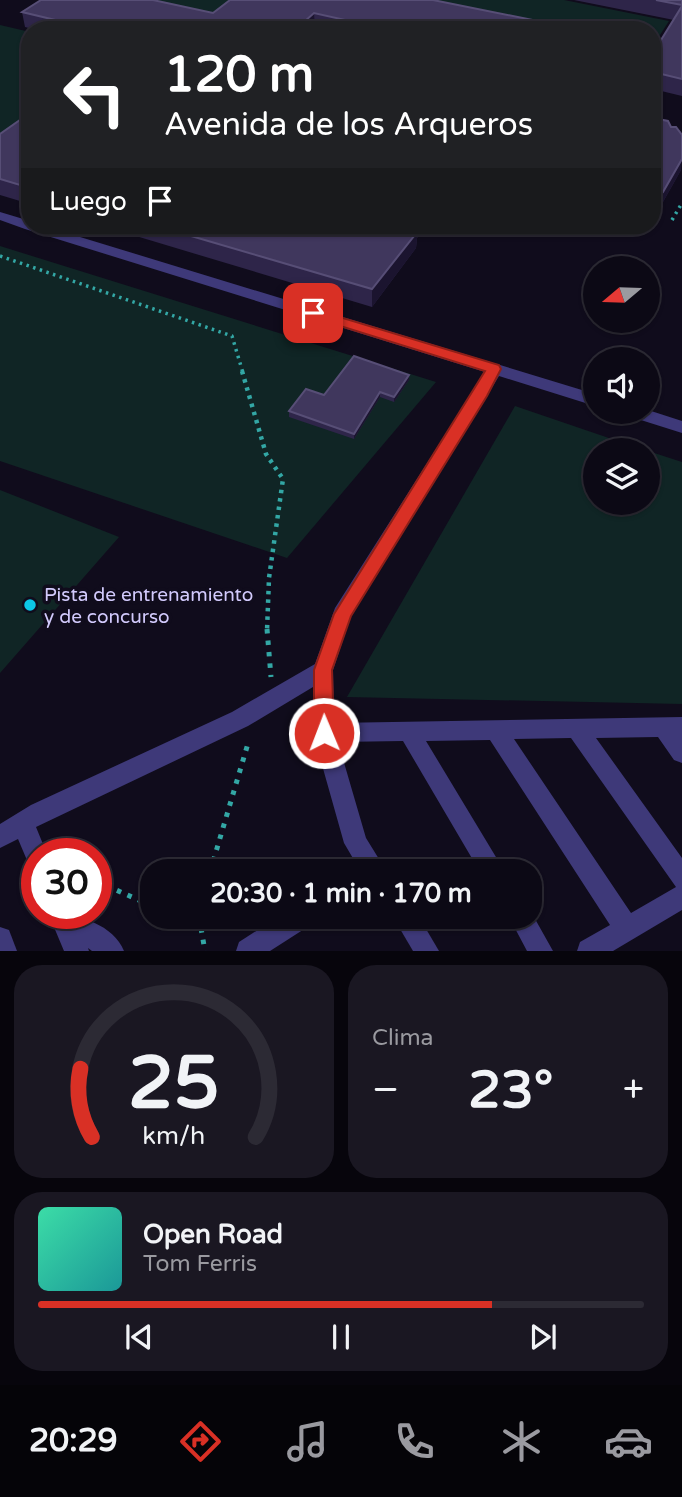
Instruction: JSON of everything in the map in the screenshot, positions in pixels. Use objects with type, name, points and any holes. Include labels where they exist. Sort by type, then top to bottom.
[{"type":"street","points":[[0,216],[21,223]]},
{"type":"street","points":[[59,235],[583,396]]},
{"type":"street","points":[[365,859],[356,843],[324,733],[323,670],[342,614],[480,396],[494,369]]},
{"type":"street","points":[[660,420],[682,427]]},
{"type":"street","points":[[0,837],[23,823],[240,719],[323,670]]},
{"type":"street","points":[[324,733],[672,727],[682,753]]},
{"type":"street","points":[[577,729],[682,878]]},
{"type":"street","points":[[496,730],[627,929]]},
{"type":"street","points":[[409,732],[486,859]]},
{"type":"street","points":[[23,823],[29,838]]},
{"type":"street","points":[[589,951],[682,897]]},
{"type":"street","points":[[67,929],[77,951]]},
{"type":"street","points":[[81,929],[112,951]]},
{"type":"street","points":[[248,951],[282,929]]},
{"type":"street","points":[[413,929],[427,951]]},
{"type":"street","points":[[528,929],[541,951]]},
{"type":"street","points":[[0,939],[5,951]]},
{"type":"path","points":[[673,220],[682,202]]},
{"type":"path","points":[[0,256],[232,337],[266,454],[283,479],[269,576],[265,642],[275,699]]},
{"type":"path","points":[[214,859],[250,742],[240,719]]},
{"type":"path","points":[[112,888],[140,901]]},
{"type":"path","points":[[200,929],[205,951]]},
{"type":"green space","points":[[99,0],[243,0],[216,21],[193,21]]},
{"type":"green space","points":[[358,0],[564,0],[669,21],[661,34],[661,21],[463,21]]},
{"type":"green space","points":[[0,25],[21,30],[21,127],[0,135]]},
{"type":"green space","points":[[0,246],[436,382],[287,558],[0,461]]},
{"type":"green space","points":[[515,406],[609,438],[583,438],[583,515],[660,515],[660,455],[682,462],[682,704],[347,697]]},
{"type":"green space","name":"Pista de entrenamiento y de concurso","points":[[0,490],[119,537],[0,673]]},
{"type":"building","points":[[41,0],[153,0],[213,13],[230,0],[433,0],[538,21],[350,21],[314,13],[305,21],[60,21],[22,12]]},
{"type":"building","points":[[656,0],[682,0],[682,5]]},
{"type":"building","points":[[682,6],[682,79],[661,74],[661,40]]},
{"type":"building","points":[[21,119],[21,185],[0,179],[0,134]]},
{"type":"building","points":[[661,120],[668,121],[671,127],[676,127],[682,135],[682,159],[663,192]]},
{"type":"building","points":[[188,235],[415,235],[372,289]]},
{"type":"building","points":[[354,356],[409,375],[394,397],[380,392],[354,434],[289,411],[306,389],[324,395]]},
{"type":"place","name":"Pista de entrenamiento y de concurso","points":[[30,605]]},
{"type":"route","points":[[313,313],[494,369],[480,396],[342,614],[323,670],[324,733]]}]
